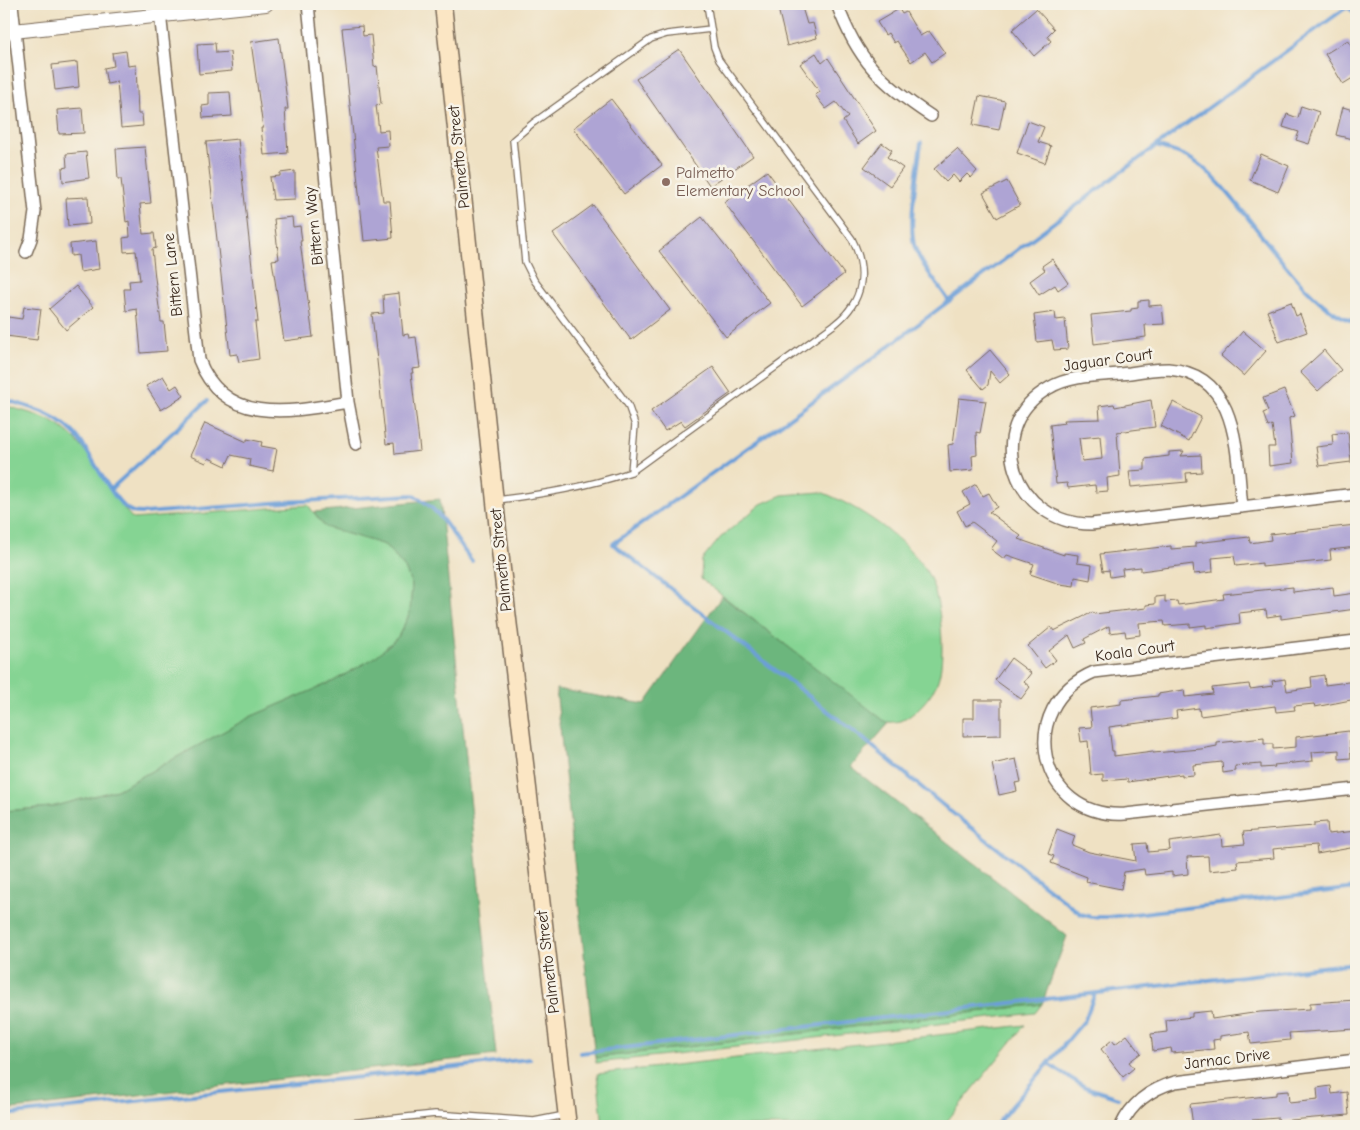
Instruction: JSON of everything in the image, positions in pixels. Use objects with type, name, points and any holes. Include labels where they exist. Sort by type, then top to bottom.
[{"type":"main road","name":"Palmetto Street","points":[[443,4],[494,500],[567,1120]]},
{"type":"street","points":[[12,4],[10,31],[34,212],[32,232],[26,252]]},
{"type":"street","points":[[10,31],[160,10],[266,4]]},
{"type":"street","name":"Bittern Way","points":[[308,4],[348,402],[356,444]]},
{"type":"street","points":[[838,4],[845,25],[867,64],[882,80],[931,116]]},
{"type":"street","name":"Bittern Lane","points":[[160,10],[199,360],[202,369],[213,385],[226,398],[252,410],[279,411],[348,402]]},
{"type":"street","name":"Jaguar Court","points":[[1242,507],[1233,430],[1227,409],[1207,384],[1188,373],[1166,369],[1060,382],[1031,402],[1024,411],[1015,432],[1012,460],[1021,486],[1037,506],[1060,519],[1091,524],[1242,507],[1356,494]]},
{"type":"street","name":"Koala Court","points":[[1356,641],[1094,672],[1074,682],[1059,698],[1048,718],[1044,740],[1050,771],[1061,789],[1076,803],[1104,814],[1125,814],[1356,789]]},
{"type":"street","name":"Jarnac Drive","points":[[1121,1126],[1134,1106],[1154,1088],[1175,1082],[1356,1060]]},
{"type":"lane","points":[[494,500],[562,492],[593,485],[631,472],[847,314],[855,302],[861,279],[860,256],[852,239],[719,60],[707,4]]},
{"type":"lane","points":[[631,472],[635,425],[628,405],[534,280],[525,262],[512,140],[651,39],[676,33],[711,29]]},
{"type":"lane","points":[[322,1126],[435,1114],[534,1121],[567,1120]]},
{"type":"green space","points":[[4,405],[45,418],[70,434],[90,457],[123,508],[133,519],[308,505],[325,527],[385,545],[405,568],[412,585],[410,613],[398,637],[374,658],[332,682],[252,716],[117,790],[51,807],[4,811]]},
{"type":"green space","points":[[821,492],[851,506],[895,536],[919,561],[933,584],[941,628],[942,659],[940,672],[935,688],[927,699],[917,710],[901,721],[886,723],[701,579],[702,560],[721,537],[761,504],[782,495]]},
{"type":"green space","points":[[440,499],[496,1055],[4,1110],[4,811],[51,807],[117,790],[252,716],[332,682],[374,658],[398,637],[410,613],[412,585],[405,568],[385,545],[325,527],[314,512]]},
{"type":"green space","points":[[722,596],[886,722],[890,722],[851,767],[1067,936],[1042,1004],[595,1058],[556,689],[645,704]]},
{"type":"green space","points":[[1042,1004],[1035,1013],[596,1063],[595,1058]]},
{"type":"green space","points":[[1025,1025],[943,1126],[603,1126],[597,1074]]},
{"type":"building","points":[[777,4],[801,4],[807,24],[813,23],[817,38],[787,46]]},
{"type":"building","points":[[899,9],[902,14],[906,12],[920,36],[929,31],[945,53],[932,62],[925,52],[911,62],[897,41],[894,43],[888,33],[885,35],[877,22]]},
{"type":"building","points":[[1036,9],[1054,29],[1047,36],[1051,41],[1034,56],[1012,30]]},
{"type":"building","points":[[362,26],[363,36],[371,35],[374,67],[377,66],[381,104],[376,105],[379,131],[388,130],[389,146],[376,147],[383,201],[390,201],[393,238],[364,241],[342,28]]},
{"type":"building","points":[[279,38],[288,109],[285,109],[288,153],[264,155],[261,128],[263,128],[251,42]]},
{"type":"building","points":[[1348,40],[1356,54],[1356,76],[1343,84],[1325,54]]},
{"type":"building","points":[[215,43],[216,53],[230,52],[232,71],[199,74],[197,44]]},
{"type":"building","points":[[679,49],[753,156],[710,186],[636,79]]},
{"type":"building","points":[[126,51],[128,66],[136,65],[138,114],[142,114],[143,126],[121,128],[117,82],[107,84],[104,68],[114,66],[112,53]]},
{"type":"building","points":[[816,53],[822,63],[828,58],[876,131],[858,144],[843,121],[848,117],[836,102],[826,109],[815,95],[820,92],[800,64]]},
{"type":"building","points":[[77,62],[79,87],[55,90],[52,65]]},
{"type":"building","points":[[230,92],[232,116],[203,118],[202,106],[209,105],[209,93]]},
{"type":"building","points":[[979,96],[1005,101],[999,130],[973,125]]},
{"type":"building","points":[[611,99],[662,165],[624,194],[573,128]]},
{"type":"building","points":[[1301,106],[1319,112],[1309,144],[1296,140],[1299,132],[1283,127],[1287,114],[1298,118]]},
{"type":"building","points":[[1343,107],[1356,111],[1356,140],[1336,135]]},
{"type":"building","points":[[82,108],[84,133],[59,134],[57,110]]},
{"type":"building","points":[[1028,121],[1044,127],[1038,142],[1051,146],[1045,163],[1017,153]]},
{"type":"building","points":[[238,139],[258,322],[255,322],[259,359],[239,362],[237,354],[230,355],[206,142]]},
{"type":"building","points":[[882,143],[892,150],[887,157],[903,168],[890,186],[864,167]]},
{"type":"building","points":[[145,147],[151,203],[140,204],[143,234],[154,233],[156,248],[152,249],[155,278],[161,322],[164,322],[167,351],[141,353],[137,309],[126,311],[124,289],[130,289],[129,281],[140,280],[136,251],[124,252],[123,238],[130,237],[129,221],[126,222],[121,179],[118,179],[116,149]]},
{"type":"building","points":[[957,149],[977,171],[971,178],[967,174],[959,182],[953,175],[946,182],[934,169]]},
{"type":"building","points":[[86,152],[89,178],[63,182],[62,168],[67,167],[66,154]]},
{"type":"building","points":[[1261,154],[1289,166],[1278,192],[1250,180]]},
{"type":"building","points":[[295,171],[295,199],[273,200],[270,177],[280,176],[280,173]]},
{"type":"building","points":[[767,171],[844,274],[802,306],[724,202]]},
{"type":"building","points":[[1007,181],[1020,205],[997,218],[983,193]]},
{"type":"building","points":[[88,197],[90,224],[68,226],[66,198]]},
{"type":"building","points":[[593,205],[670,310],[631,340],[553,234]]},
{"type":"building","points":[[292,217],[293,227],[300,226],[302,241],[300,241],[313,337],[284,341],[272,260],[279,259],[274,219]]},
{"type":"building","points":[[702,217],[770,303],[726,337],[659,251]]},
{"type":"building","points":[[96,241],[99,269],[80,272],[78,255],[71,256],[70,244]]},
{"type":"building","points":[[1052,259],[1068,283],[1058,290],[1055,285],[1039,295],[1030,281],[1045,270],[1042,266]]},
{"type":"building","points":[[76,286],[93,307],[66,330],[49,309]]},
{"type":"building","points":[[399,293],[403,335],[408,334],[409,338],[416,337],[420,368],[412,369],[413,373],[411,373],[420,451],[395,454],[394,443],[386,444],[372,314],[384,313],[383,295]]},
{"type":"building","points":[[1149,300],[1149,306],[1162,305],[1164,324],[1145,325],[1146,337],[1094,344],[1091,315],[1131,311],[1131,309],[1138,308],[1138,301]]},
{"type":"building","points":[[1291,302],[1296,316],[1300,314],[1307,332],[1279,342],[1267,311]]},
{"type":"building","points":[[24,307],[41,309],[37,340],[6,336],[8,317],[22,319]]},
{"type":"building","points":[[1055,312],[1056,320],[1065,319],[1068,349],[1054,350],[1052,340],[1037,342],[1034,315]]},
{"type":"building","points":[[1243,331],[1266,351],[1244,376],[1221,356]]},
{"type":"building","points":[[990,350],[1010,374],[1000,383],[990,371],[988,385],[983,389],[967,370]]},
{"type":"building","points":[[1324,350],[1341,370],[1318,391],[1300,372]]},
{"type":"building","points":[[713,367],[731,393],[685,426],[681,421],[665,431],[651,411]]},
{"type":"building","points":[[163,376],[171,389],[177,385],[184,396],[161,410],[146,386]]},
{"type":"building","points":[[1284,390],[1295,416],[1289,418],[1293,463],[1269,466],[1268,447],[1275,447],[1272,425],[1268,427],[1263,413],[1268,411],[1263,398]]},
{"type":"building","points":[[959,398],[986,401],[980,433],[976,432],[977,455],[972,456],[973,470],[950,472],[948,445],[953,444]]},
{"type":"building","points":[[1151,400],[1155,427],[1117,432],[1120,476],[1107,478],[1108,491],[1096,492],[1095,485],[1068,488],[1067,483],[1056,484],[1050,425],[1065,423],[1064,420],[1100,419],[1099,406],[1114,404],[1115,407]],"holes":[[[1100,436],[1102,459],[1082,461],[1079,438]]]},
{"type":"building","points":[[1173,402],[1201,417],[1189,441],[1161,426]]},
{"type":"building","points":[[205,423],[247,442],[247,439],[262,442],[261,446],[277,449],[273,471],[249,466],[250,459],[231,455],[226,466],[209,458],[206,463],[190,456]]},
{"type":"building","points":[[1348,432],[1351,462],[1319,466],[1316,447],[1333,445],[1332,434]]},
{"type":"building","points":[[1184,451],[1181,456],[1201,455],[1202,472],[1186,473],[1187,482],[1131,487],[1129,471],[1145,470],[1145,459],[1169,456],[1169,452]]},
{"type":"building","points":[[976,484],[983,496],[989,493],[997,507],[989,512],[1021,536],[1018,539],[1064,555],[1064,553],[1078,555],[1077,563],[1092,565],[1090,580],[1075,577],[1074,586],[1060,584],[1030,574],[1034,564],[1007,555],[1004,559],[991,549],[997,541],[972,522],[965,526],[957,511],[970,504],[963,492]]},
{"type":"building","points":[[1356,525],[1356,547],[1330,550],[1331,560],[1262,567],[1262,563],[1236,566],[1234,556],[1212,558],[1213,572],[1194,574],[1193,564],[1141,571],[1141,567],[1122,569],[1123,575],[1110,577],[1109,570],[1103,571],[1100,554],[1171,546],[1171,549],[1195,547],[1195,543],[1249,537],[1250,543],[1271,540],[1270,534]]},
{"type":"building","points":[[1293,587],[1293,592],[1333,587],[1334,596],[1356,593],[1356,609],[1281,619],[1281,615],[1267,617],[1266,610],[1239,613],[1240,623],[1206,628],[1206,625],[1190,627],[1190,624],[1165,626],[1164,621],[1139,623],[1140,635],[1126,637],[1125,631],[1110,633],[1109,626],[1084,639],[1086,643],[1075,648],[1069,635],[1049,651],[1056,660],[1045,668],[1028,646],[1051,627],[1054,631],[1093,612],[1094,614],[1146,608],[1146,605],[1155,604],[1155,597],[1165,596],[1165,602],[1177,601],[1178,605],[1224,599],[1223,594]]},
{"type":"building","points":[[1011,658],[1031,673],[1024,682],[1030,687],[1021,699],[995,680]]},
{"type":"building","points":[[1324,675],[1325,685],[1356,681],[1356,699],[1315,707],[1314,704],[1294,706],[1295,710],[1276,712],[1275,706],[1200,716],[1199,708],[1176,711],[1177,718],[1109,727],[1112,751],[1114,751],[1114,756],[1153,751],[1153,753],[1201,749],[1217,746],[1217,743],[1264,738],[1264,744],[1273,744],[1273,749],[1296,747],[1296,737],[1349,731],[1351,758],[1339,759],[1339,750],[1312,752],[1313,761],[1261,768],[1261,764],[1235,766],[1236,771],[1223,773],[1222,762],[1193,765],[1194,775],[1182,776],[1182,774],[1128,782],[1127,779],[1103,781],[1103,774],[1091,775],[1088,741],[1081,742],[1079,728],[1092,727],[1090,708],[1121,704],[1121,700],[1158,696],[1158,694],[1184,690],[1185,697],[1213,694],[1212,688],[1249,684],[1250,689],[1273,686],[1272,681],[1285,679],[1287,691],[1312,687],[1311,677]]},
{"type":"building","points":[[974,700],[1001,700],[1001,735],[963,736],[963,718],[974,718]]},
{"type":"building","points":[[1016,759],[1021,782],[1015,783],[1017,791],[999,795],[992,764]]},
{"type":"building","points":[[1327,822],[1328,834],[1356,831],[1356,847],[1317,854],[1316,845],[1273,849],[1274,858],[1237,861],[1238,868],[1209,871],[1208,856],[1187,857],[1188,874],[1172,876],[1172,872],[1145,875],[1144,869],[1124,872],[1121,889],[1086,882],[1087,877],[1051,863],[1054,856],[1048,854],[1057,829],[1075,836],[1072,845],[1089,852],[1136,861],[1134,844],[1147,843],[1148,852],[1170,850],[1169,842],[1221,835],[1222,846],[1245,844],[1243,832],[1314,826],[1314,823]]},
{"type":"building","points":[[1356,1000],[1356,1029],[1289,1033],[1290,1040],[1251,1044],[1249,1032],[1220,1036],[1220,1039],[1213,1040],[1214,1049],[1172,1053],[1171,1048],[1153,1051],[1151,1034],[1167,1032],[1166,1020],[1192,1017],[1192,1013],[1211,1011],[1212,1019],[1260,1012],[1310,1009],[1310,1003]]},
{"type":"building","points":[[1127,1035],[1141,1053],[1129,1062],[1134,1068],[1123,1077],[1101,1049],[1112,1040],[1115,1044]]},
{"type":"building","points":[[1331,1086],[1332,1094],[1347,1092],[1349,1115],[1279,1121],[1278,1118],[1252,1120],[1252,1126],[1236,1126],[1235,1120],[1193,1126],[1190,1104],[1276,1095],[1276,1092],[1288,1091],[1289,1103],[1318,1100],[1317,1088]]},
{"type":"waterway","points":[[1351,4],[1156,146],[865,364],[613,544],[860,736],[950,811],[1081,914],[1091,917],[1108,917],[1356,888]]},
{"type":"waterway","points":[[1347,7],[1356,13]]},
{"type":"waterway","points":[[921,143],[913,212],[913,238],[915,248],[922,262],[949,301]]},
{"type":"waterway","points":[[1156,146],[1185,156],[1201,166],[1219,183],[1276,254],[1316,298],[1336,313],[1356,322]]},
{"type":"waterway","points":[[4,399],[41,411],[66,425],[87,450],[117,499],[133,512],[145,513],[285,502],[412,495],[422,500],[439,515],[472,561]]},
{"type":"waterway","points":[[111,489],[207,401]]},
{"type":"waterway","points":[[580,1053],[1356,963]]},
{"type":"waterway","points":[[995,1126],[1085,1020],[1095,993]]},
{"type":"waterway","points":[[4,1115],[530,1059]]},
{"type":"waterway","points":[[1048,1064],[1085,1087],[1118,1098]]},
{"type":"place","name":"Palmetto Elementary School","points":[[666,182]]}]
